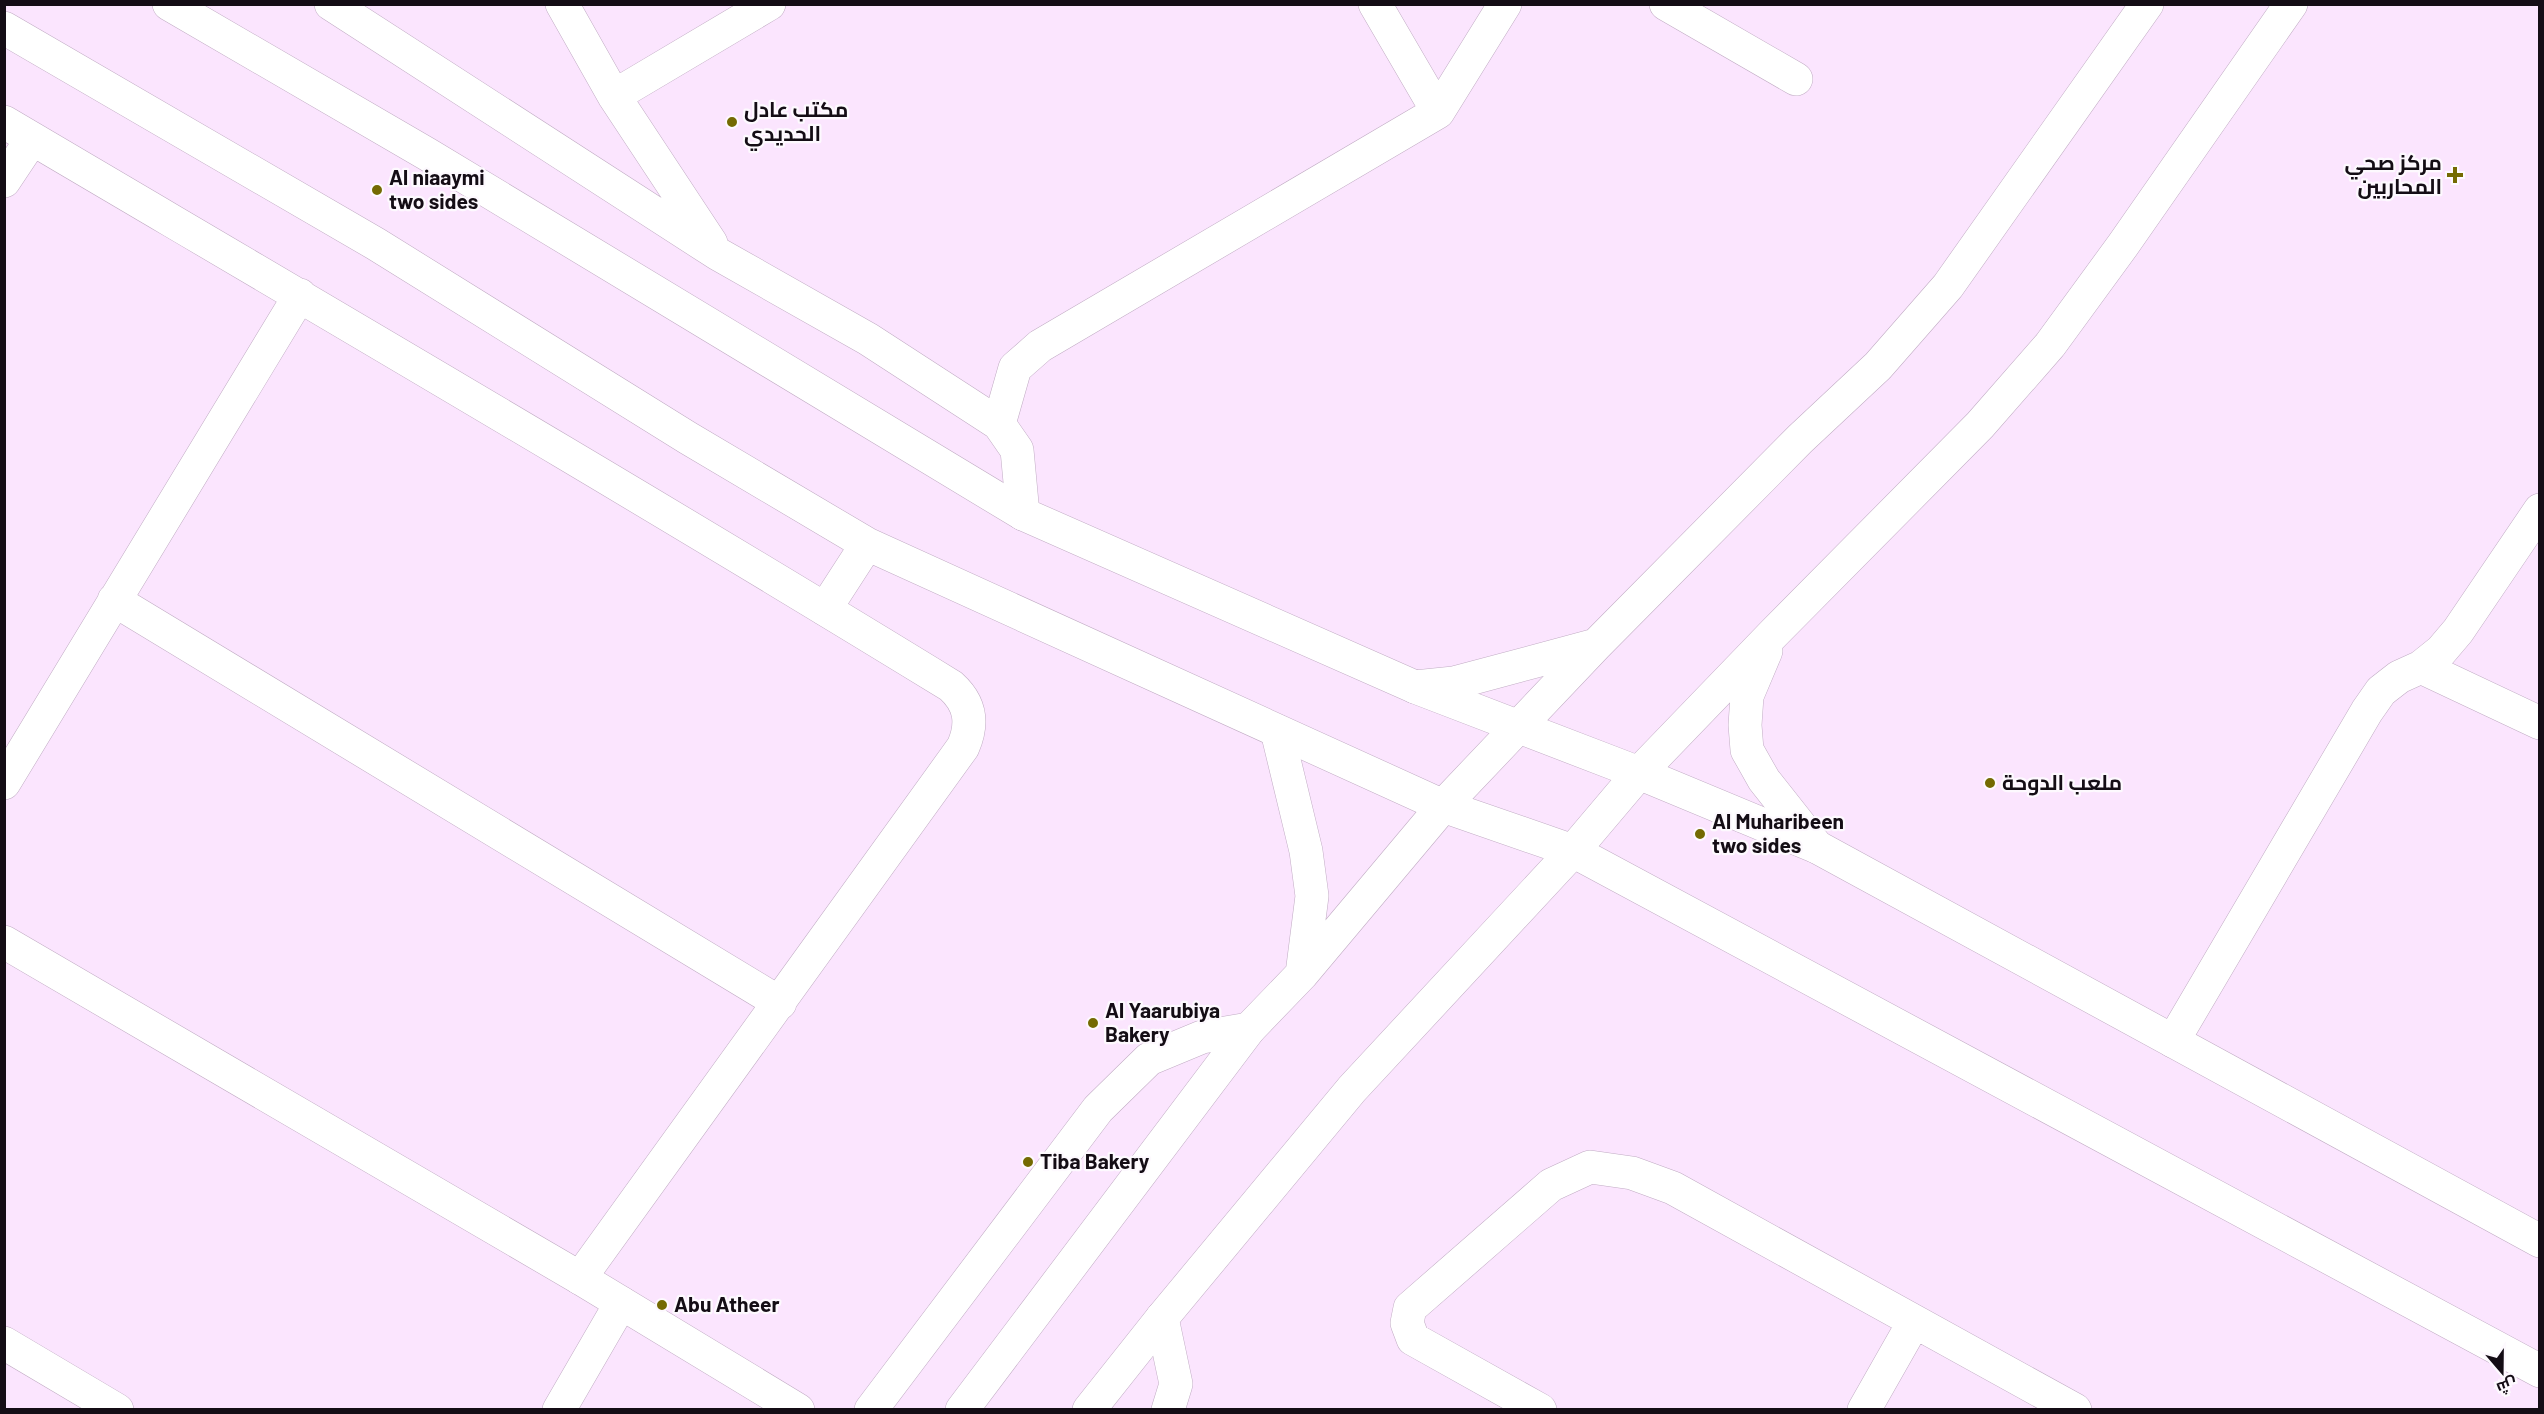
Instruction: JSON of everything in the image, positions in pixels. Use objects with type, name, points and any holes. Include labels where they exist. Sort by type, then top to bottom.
[{"type":"street","points":[[169,4],[427,154],[1023,514],[1415,687],[1640,773],[1817,847],[2540,1241]]},
{"type":"street","points":[[331,4],[718,254],[868,339],[999,424],[1017,450],[1023,514]]},
{"type":"street","points":[[562,4],[614,96],[718,254]]},
{"type":"street","points":[[614,96],[769,4]]},
{"type":"street","points":[[1375,4],[1438,112]]},
{"type":"street","points":[[999,424],[1015,368],[1040,346],[1438,112],[1505,4]]},
{"type":"street","points":[[1666,4],[1796,79]]},
{"type":"street","points":[[962,1410],[1249,1029],[1302,974],[1443,806],[1596,645],[1800,439],[1878,366],[1948,285],[2146,4]]},
{"type":"street","points":[[1089,1410],[1162,1318],[1352,1089],[1573,851],[1640,773],[1774,633],[1980,425],[2050,345],[2123,245],[2290,4]]},
{"type":"street","points":[[4,28],[376,244],[688,438],[867,544],[1443,806],[1573,851],[2540,1371]]},
{"type":"street","points":[[4,122],[300,295],[825,609],[951,686],[968,708],[969,735],[963,747],[580,1278]]},
{"type":"street","points":[[4,181],[32,139]]},
{"type":"street","points":[[4,783],[300,295]]},
{"type":"street","points":[[2173,1041],[2367,711],[2381,691],[2399,677],[2421,667],[2441,651],[2458,632],[2540,510]]},
{"type":"street","points":[[825,609],[867,544]]},
{"type":"street","points":[[114,600],[780,1003]]},
{"type":"street","points":[[1774,633],[1747,696],[1745,725],[1747,750],[1764,780],[1817,847]]},
{"type":"street","points":[[1415,687],[1454,683],[1596,645]]},
{"type":"street","points":[[2421,667],[2540,723]]},
{"type":"street","points":[[1277,731],[1306,851],[1312,896],[1302,974]]},
{"type":"street","points":[[4,942],[580,1278],[798,1410]]},
{"type":"street","points":[[870,1410],[1098,1108],[1149,1059],[1202,1037],[1249,1029]]},
{"type":"street","points":[[1540,1410],[1413,1339],[1407,1323],[1410,1308],[1551,1185],[1590,1167],[1632,1173],[1673,1188],[2075,1410]]},
{"type":"street","points":[[559,1410],[621,1303]]},
{"type":"street","points":[[1162,1318],[1176,1384],[1168,1410]]},
{"type":"street","points":[[1864,1410],[1914,1322]]},
{"type":"street","points":[[4,1342],[117,1410]]},
{"type":"place","name":"مكتب عادل الحديدي","points":[[732,122]]},
{"type":"place","name":"مركز صحي المحاربين","points":[[2455,175]]},
{"type":"place","name":"Al niaaymi two sides","points":[[377,190]]},
{"type":"place","name":"ملعب الدوحة","points":[[1990,783]]},
{"type":"place","name":"Al Muharibeen two sides","points":[[1700,834]]},
{"type":"place","name":"Al Yaarubiya Bakery","points":[[1093,1023]]},
{"type":"place","name":"Tiba Bakery","points":[[1028,1162]]},
{"type":"place","name":"Abu Atheer","points":[[662,1305]]}]
